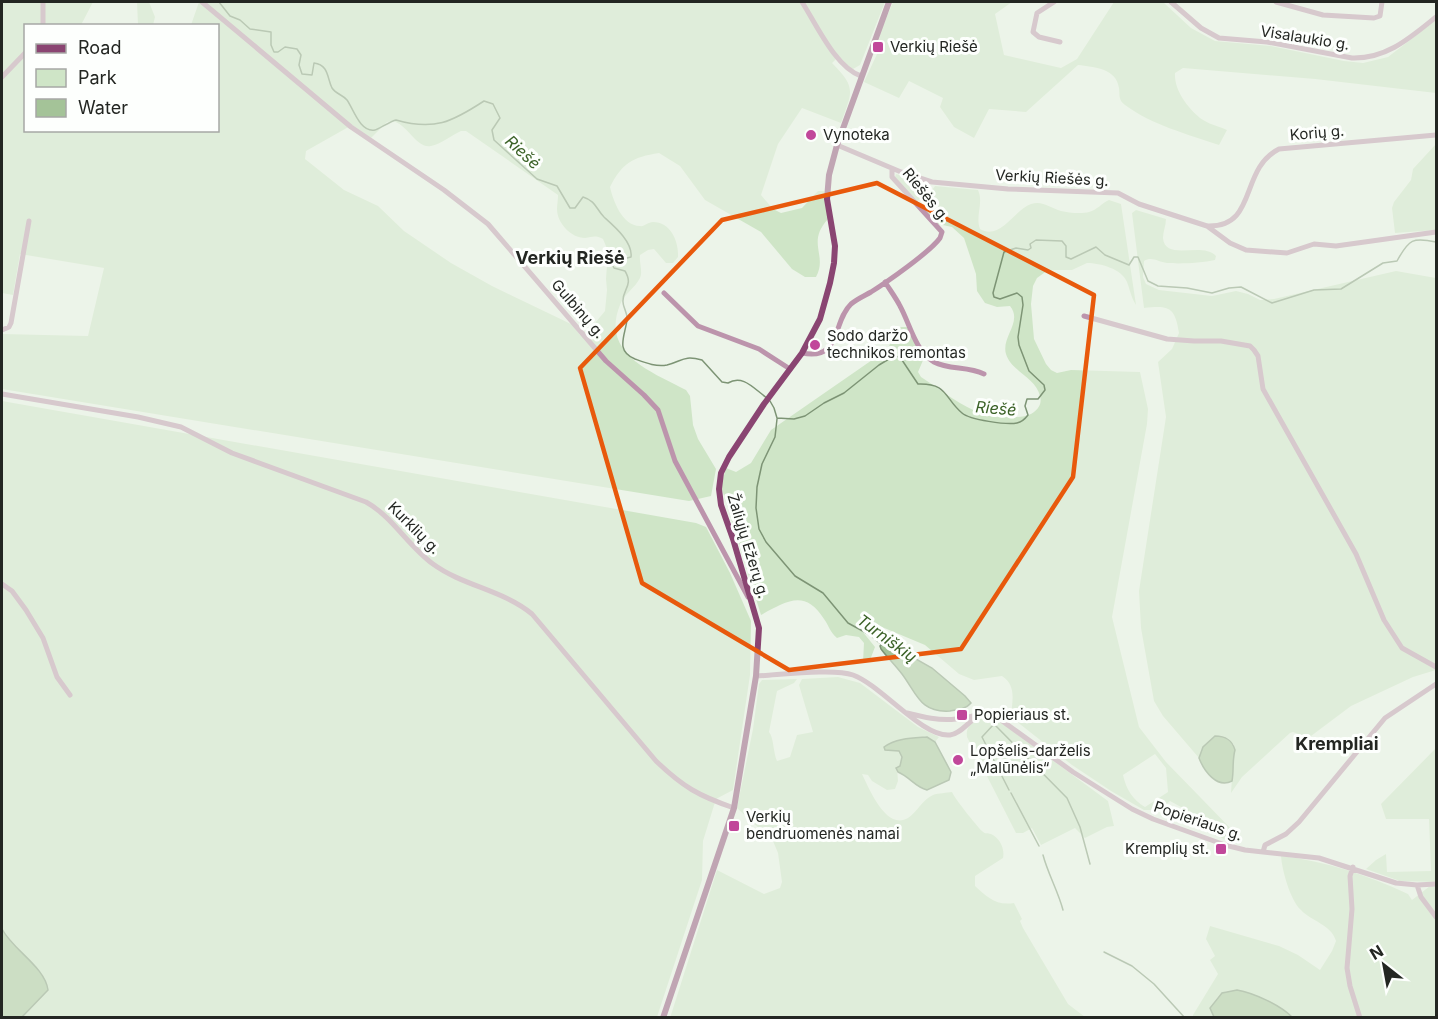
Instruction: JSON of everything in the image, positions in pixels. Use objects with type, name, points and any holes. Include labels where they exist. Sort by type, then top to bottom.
[{"type":"main road","name":"Žaliųjų Ežerų g.","points":[[663,1017],[734,808],[756,676],[759,628],[752,599],[721,504],[719,489],[721,473],[764,404],[802,353],[819,319],[831,283],[835,246],[827,188],[837,145],[889,2]]},
{"type":"street","points":[[43,2],[43,24]]},
{"type":"street","name":"Gulbinų g.","points":[[202,2],[351,127],[444,190],[488,224],[606,361],[645,395],[658,410],[675,461],[748,598],[752,599]]},
{"type":"street","points":[[802,2],[840,61],[850,71],[861,76]]},
{"type":"street","points":[[1054,2],[1037,13],[1033,28],[1038,37],[1060,42]]},
{"type":"street","name":"Visalaukio g.","points":[[1171,2],[1201,28],[1219,38],[1267,42],[1352,58],[1363,58],[1387,52],[1437,17]]},
{"type":"street","points":[[1276,2],[1323,15],[1374,18],[1380,16],[1382,2]]},
{"type":"street","points":[[2,77],[24,54]]},
{"type":"street","name":"Korių g.","points":[[1207,226],[1223,225],[1234,219],[1243,206],[1259,165],[1265,158],[1279,150],[1437,135]]},
{"type":"street","name":"Verkių Riešės g.","points":[[837,145],[892,169],[932,182],[1008,189],[1118,193],[1139,204],[1207,226],[1238,248],[1287,253],[1314,244],[1336,246],[1437,232]]},
{"type":"street","name":"Riešės g.","points":[[802,353],[814,354],[829,347],[836,337],[849,306],[885,282],[936,242],[942,232],[892,177],[892,169]]},
{"type":"street","points":[[2,330],[9,327],[11,323],[29,221]]},
{"type":"street","points":[[885,282],[899,304],[919,346],[929,358],[949,367],[974,369],[984,374]]},
{"type":"street","points":[[664,293],[698,326],[759,349],[790,369]]},
{"type":"street","points":[[1084,316],[1167,339],[1221,341],[1250,346],[1258,357],[1263,389],[1356,554],[1384,620],[1401,648],[1437,667]]},
{"type":"street","name":"Kurklių g.","points":[[2,394],[138,417],[181,427],[232,453],[366,501],[384,514],[410,544],[448,574],[519,603],[532,614],[656,761],[693,791],[734,808]]},
{"type":"street","points":[[2,584],[12,591],[26,610],[43,638],[57,676],[70,695]]},
{"type":"street","points":[[756,676],[838,672],[852,675],[866,682],[915,721],[936,732],[948,735],[960,731],[969,722],[984,714]]},
{"type":"street","points":[[1263,852],[1265,845],[1286,834],[1299,822],[1385,718],[1437,684]]},
{"type":"street","points":[[907,713],[930,718],[955,719],[984,714]]},
{"type":"street","name":"Popieriaus g.","points":[[984,714],[997,716],[1073,772],[1132,809],[1153,819],[1225,845],[1263,852],[1308,856],[1353,867],[1396,883],[1437,884]]},
{"type":"street","points":[[955,719],[960,731]]},
{"type":"street","points":[[1353,867],[1350,876],[1352,909],[1347,968],[1350,987],[1360,1017]]},
{"type":"street","points":[[1417,885],[1421,897],[1437,917]]},
{"type":"highlighted area","points":[[877,183],[1094,295],[1073,477],[961,649],[789,670],[642,583],[580,368],[722,220]]},
{"type":"green space","points":[[2,2],[93,2],[82,24],[24,24],[24,132],[219,132],[219,24],[191,24],[199,2],[885,2],[860,65],[853,69],[846,65],[839,56],[832,63],[846,79],[850,91],[841,123],[802,108],[778,144],[761,195],[773,209],[781,213],[802,208],[818,191],[824,191],[828,219],[819,235],[820,262],[816,277],[805,277],[792,269],[761,232],[705,200],[680,166],[659,153],[629,162],[619,172],[610,187],[619,211],[628,222],[642,226],[651,222],[665,225],[673,234],[677,245],[678,257],[673,263],[666,263],[654,249],[640,255],[641,276],[620,305],[616,322],[617,336],[623,349],[633,359],[686,390],[690,396],[693,425],[698,439],[716,469],[711,496],[689,501],[2,389],[2,334],[88,336],[104,268],[20,254],[13,295],[2,293]],"holes":[[[392,121],[402,126],[426,146],[435,145],[461,131],[466,131],[558,195],[559,219],[570,233],[585,238],[603,239],[608,251],[607,290],[605,311],[595,323],[580,335],[573,325],[492,286],[451,263],[404,231],[378,206],[344,190],[305,159],[306,151],[352,125],[371,138],[387,122]]]},
{"type":"green space","points":[[137,2],[149,2],[155,17],[153,24],[138,24]]},
{"type":"green space","points":[[893,2],[1012,2],[995,14],[1004,55],[1061,68],[1077,59],[1114,2],[1163,2],[1191,28],[1215,41],[1271,46],[1363,63],[1388,57],[1436,20],[1436,93],[1315,79],[1183,68],[1175,73],[1179,92],[1190,109],[1200,118],[1227,130],[1219,145],[1170,128],[1135,112],[1121,101],[1114,76],[1103,70],[1078,65],[1026,112],[989,109],[974,138],[954,127],[940,107],[943,98],[909,81],[899,98],[864,82],[877,54],[880,33]]},
{"type":"green space","points":[[1436,144],[1436,230],[1395,233],[1392,208],[1394,202],[1411,180],[1413,169]]},
{"type":"green space","points":[[896,174],[927,183],[927,189],[918,201],[895,177]]},
{"type":"green space","points":[[935,186],[978,190],[980,229],[987,232],[1000,228],[1025,207],[1035,203],[1072,213],[1092,211],[1109,200],[1121,204],[1136,305],[1124,277],[1110,268],[1087,263],[1072,270],[1048,270],[1037,278],[1033,286],[1031,304],[1034,339],[1046,364],[1057,373],[1071,370],[1140,372],[1148,409],[1147,424],[1112,617],[1139,727],[1166,762],[1236,834],[1229,841],[1188,824],[1181,807],[1170,801],[1160,810],[1144,810],[1072,765],[1011,717],[1012,689],[1002,676],[974,680],[959,674],[925,645],[870,622],[864,622],[858,626],[875,647],[870,660],[863,662],[864,643],[859,637],[846,635],[837,638],[817,610],[803,601],[787,602],[761,615],[721,486],[726,468],[736,472],[751,463],[771,430],[875,358],[889,346],[899,327],[907,327],[924,358],[918,372],[921,377],[968,408],[987,416],[1018,417],[1031,414],[1040,405],[1041,399],[1034,384],[1013,365],[1006,354],[1006,342],[1014,318],[1010,306],[997,307],[985,303],[977,291],[976,274],[964,238],[952,227],[938,224],[924,209],[924,201]],"holes":[[[1155,754],[1166,768],[1168,792],[1145,807],[1131,794],[1123,775]]]},
{"type":"green space","points":[[1136,210],[1166,219],[1163,238],[1165,245],[1170,249],[1203,250],[1216,256],[1215,260],[1191,263],[1167,263],[1152,259],[1144,261],[1143,277],[1146,284],[1159,290],[1212,296],[1236,291],[1260,300],[1274,299],[1396,271],[1436,278],[1436,670],[1413,677],[1351,706],[1311,736],[1290,733],[1242,777],[1231,793],[1234,745],[1226,738],[1215,736],[1203,747],[1199,758],[1163,716],[1154,701],[1141,628],[1139,591],[1166,417],[1158,362],[1172,349],[1179,333],[1173,313],[1169,310],[1159,307],[1144,308],[1132,213]]},
{"type":"green space","points":[[2,401],[696,523],[706,527],[751,621],[750,675],[733,790],[716,799],[703,841],[702,880],[657,1017],[2,1017]]},
{"type":"green space","points":[[838,677],[860,683],[918,727],[939,737],[935,742],[927,737],[899,750],[902,757],[900,766],[897,768],[898,781],[895,789],[887,790],[872,781],[868,775],[862,774],[869,789],[886,813],[893,819],[900,820],[908,818],[929,797],[952,792],[982,831],[997,838],[1002,848],[1003,858],[975,876],[975,886],[997,902],[1014,903],[1022,919],[1020,921],[1023,928],[1068,1004],[1085,1017],[670,1018],[717,870],[764,894],[780,888],[782,882],[778,853],[773,841],[737,808],[753,729],[759,684],[762,680],[797,679],[794,683],[777,691],[769,732],[777,761],[790,757],[797,735],[813,732],[799,685],[802,679]]},
{"type":"green space","points":[[987,716],[995,718],[1108,801],[1114,826],[1085,838],[1075,828],[1041,845],[1032,828],[1023,833],[1016,833],[967,737],[970,725],[979,718]]},
{"type":"green space","points":[[1436,748],[1436,882],[1400,881],[1366,869],[1386,854],[1387,872],[1431,871],[1429,819],[1386,819],[1381,804]]},
{"type":"green space","points":[[1281,856],[1314,861],[1362,875],[1408,894],[1412,900],[1430,886],[1436,886],[1436,1017],[1292,1017],[1259,997],[1229,991],[1220,994],[1210,1008],[1214,1017],[1193,1017],[1218,974],[1210,960],[1215,956],[1206,939],[1210,926],[1279,946],[1298,955],[1320,970],[1332,951],[1336,941],[1334,935],[1305,914],[1293,899]]},
{"type":"water","points":[[886,641],[894,641],[900,650],[932,668],[971,703],[958,710],[940,711],[920,701],[902,674],[881,649],[880,646]]},
{"type":"water","points":[[1215,736],[1228,739],[1235,750],[1232,781],[1226,783],[1216,781],[1204,768],[1199,758],[1203,747]]},
{"type":"water","points":[[927,737],[935,742],[951,772],[949,780],[927,790],[898,772],[896,768],[900,766],[902,757],[899,751],[885,750],[884,747],[899,740]]},
{"type":"water","points":[[2,929],[35,966],[46,982],[48,990],[22,1017],[2,1017]]},
{"type":"water","points":[[1237,990],[1266,1000],[1292,1017],[1214,1017],[1210,1008],[1222,993]]},
{"type":"waterway","name":"Riešė","points":[[219,2],[230,16],[240,20],[250,29],[271,32],[271,45],[274,52],[285,47],[297,49],[301,55],[299,65],[302,74],[312,75],[314,63],[322,66],[327,72],[332,88],[347,100],[361,124],[370,130],[376,130],[396,120],[421,125],[442,122],[484,101],[493,104],[500,118],[492,130],[494,140],[537,179],[557,186],[570,208],[575,208],[583,197],[591,201],[629,246],[631,257],[612,264],[614,268],[625,271],[628,280],[623,298],[627,317],[623,342],[625,352],[635,359],[659,365],[667,365],[687,358],[702,360],[722,382],[744,381],[767,398]]},
{"type":"waterway","name":"Riešė","points":[[770,401],[777,418],[794,419],[805,416],[844,393],[894,356],[900,357],[918,384],[928,384],[940,389],[966,416],[997,423],[1022,421],[1028,415],[1025,406],[1027,399],[1038,399],[1045,390],[1044,385],[1029,371],[1019,345],[1022,297],[1017,293],[1000,299],[994,297],[993,293],[1004,252],[1016,248],[1028,250],[1031,248],[1030,244],[1036,240],[1062,241],[1066,246],[1066,257],[1071,259],[1096,247],[1105,255],[1129,265],[1134,257],[1138,257],[1148,281],[1158,286],[1212,293],[1241,287],[1272,303],[1314,290],[1341,289],[1383,263],[1397,261],[1412,241],[1436,242]]},
{"type":"waterway","name":"Turniškių","points":[[777,419],[775,437],[762,464],[757,487],[756,508],[759,529],[766,542],[795,576],[823,593],[848,623],[870,635],[882,645]]},
{"type":"waterway","name":"Turniškių","points":[[1009,790],[982,737],[994,724],[1067,798],[1080,827],[1090,864]]},
{"type":"waterway","points":[[1011,793],[1039,846]]},
{"type":"waterway","points":[[1043,855],[1063,910]]},
{"type":"waterway","points":[[1104,952],[1132,966],[1154,984],[1185,1018]]},
{"type":"place","name":"Verkių Riešė","points":[[878,47]]},
{"type":"place","name":"Vynoteka","points":[[811,135]]},
{"type":"place","name":"Sodo daržo technikos remontas","points":[[815,345]]},
{"type":"place","name":"Popieriaus st.","points":[[962,715]]},
{"type":"place","name":"Lopšelis-darželis „Malūnėlis“","points":[[958,760]]},
{"type":"place","name":"Verkių bendruomenės namai","points":[[734,826]]},
{"type":"place","name":"Kremplių st.","points":[[1221,849]]},
{"type":"district","name":"Verkių Riešė","points":[[570,258]]},
{"type":"district","name":"Krempliai","points":[[1337,744]]}]
